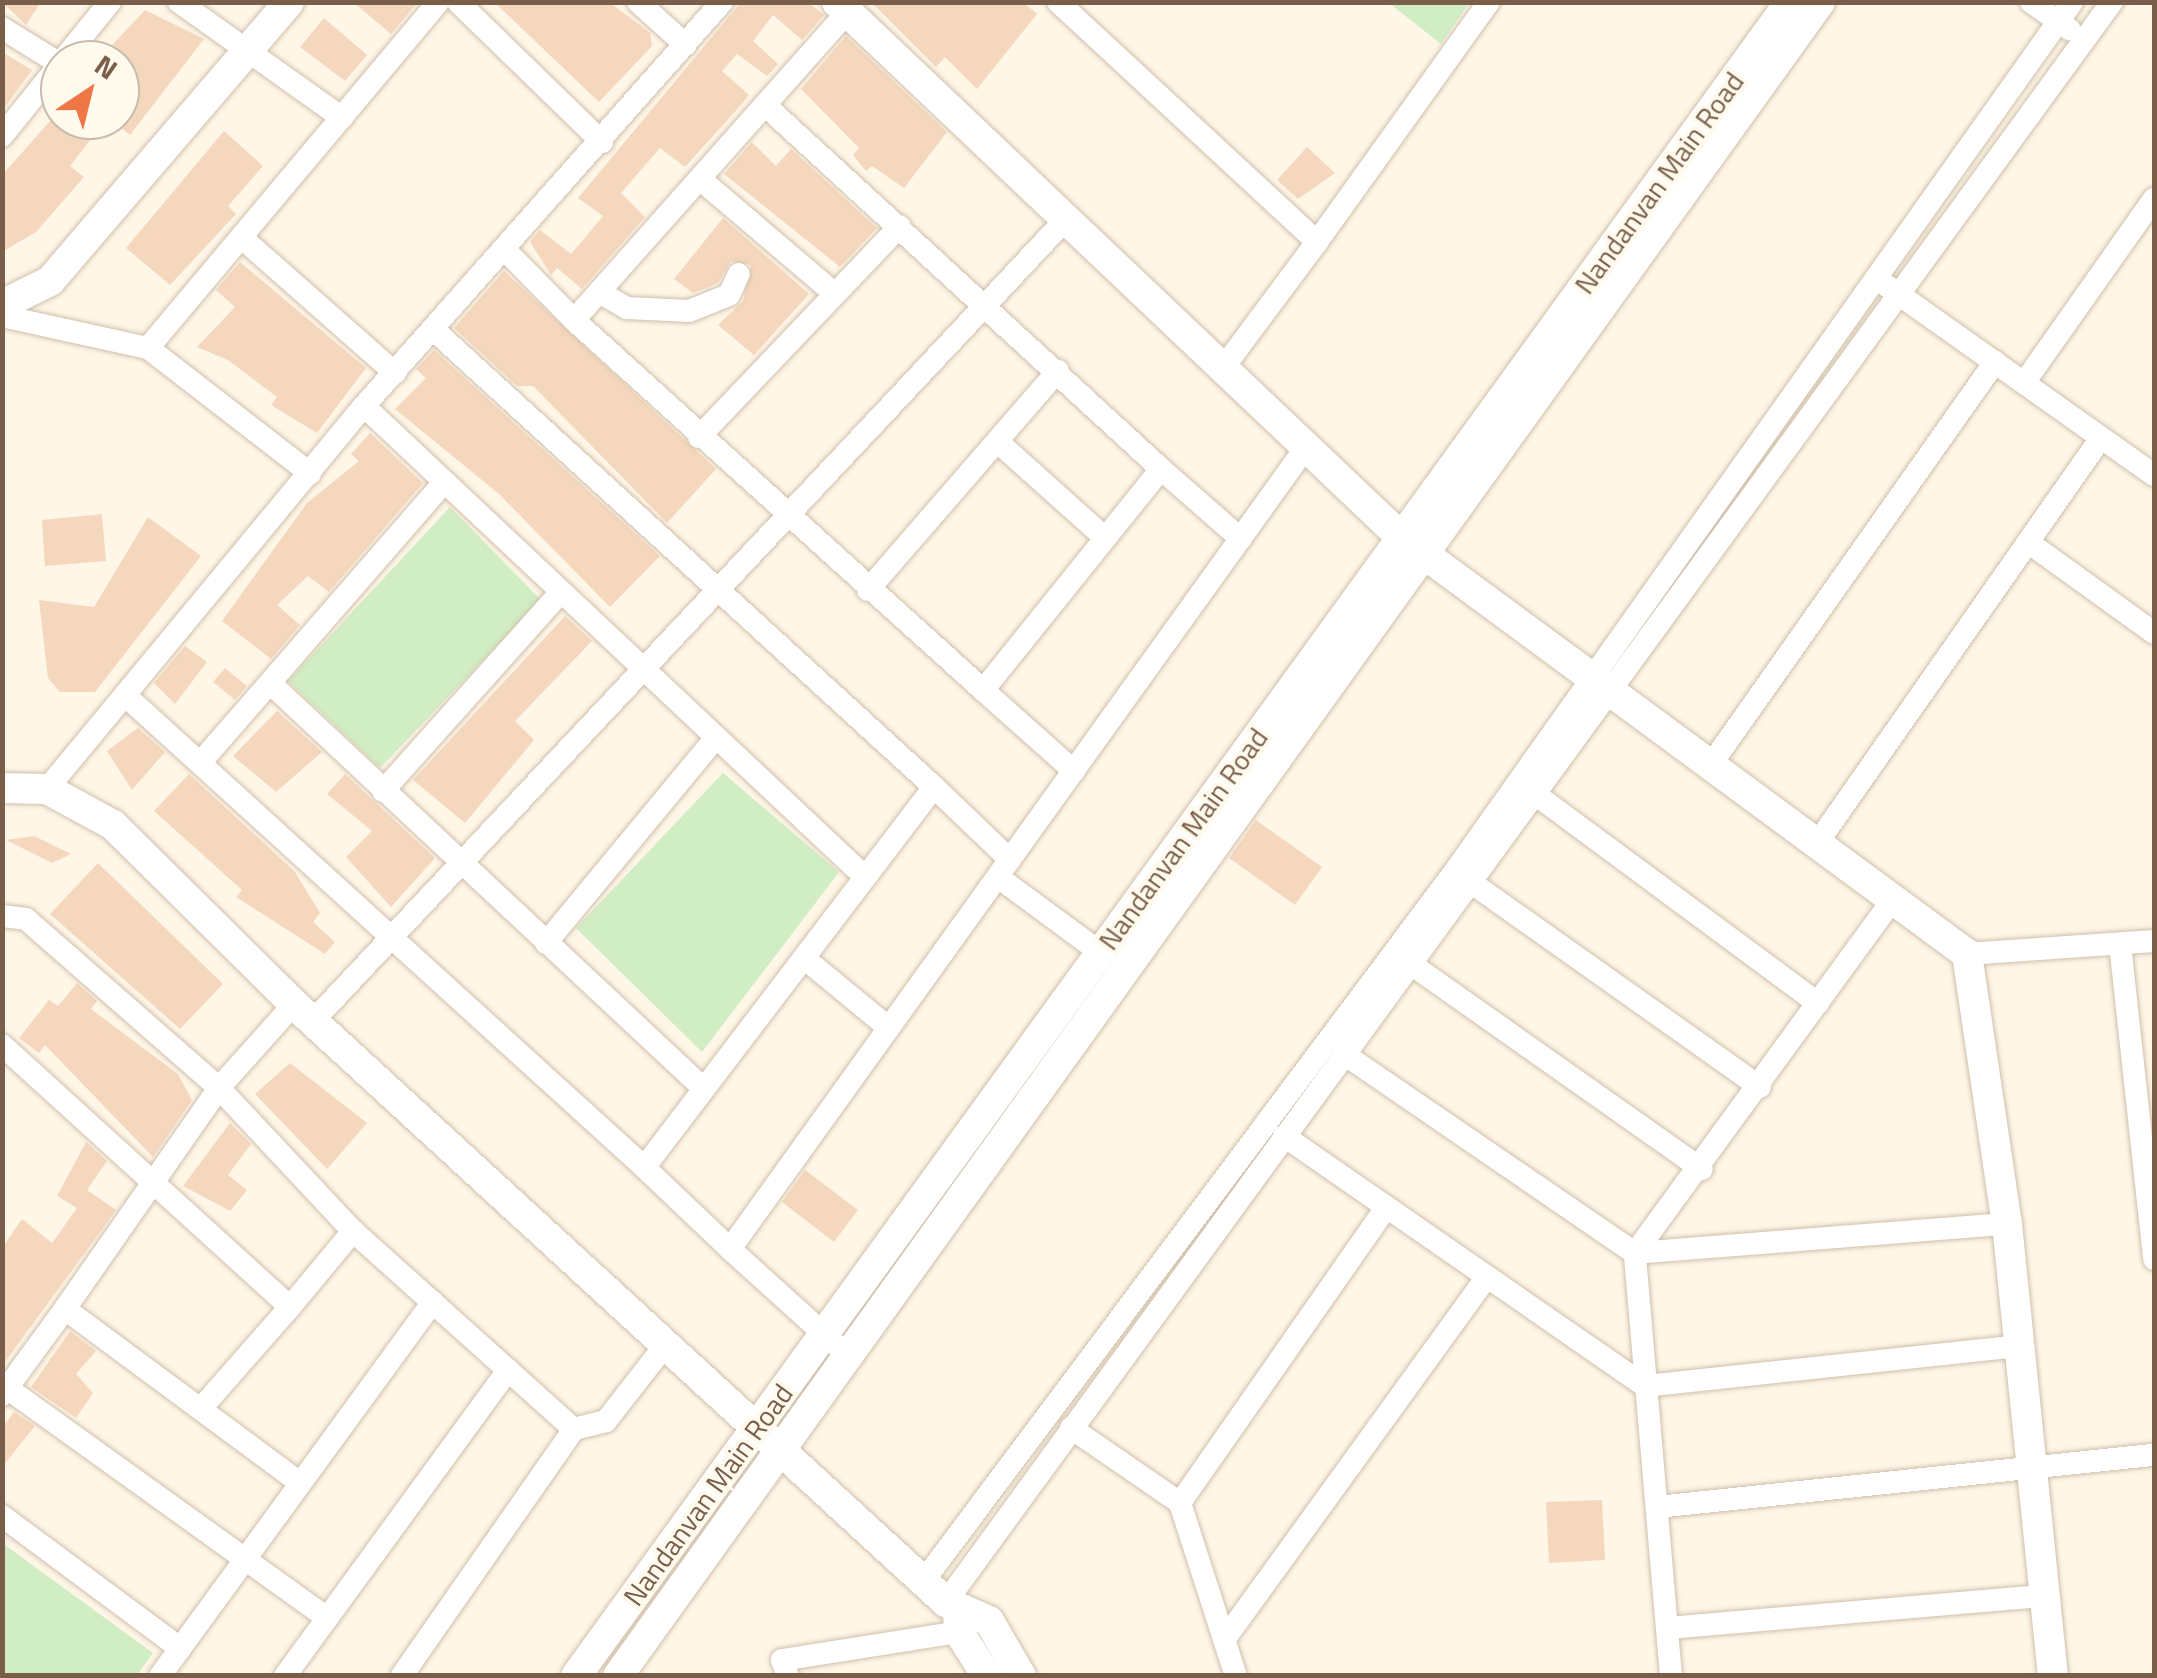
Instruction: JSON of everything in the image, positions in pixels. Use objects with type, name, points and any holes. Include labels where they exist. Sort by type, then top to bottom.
[{"type":"main road","points":[[2,304],[50,281],[289,2]]},
{"type":"main road","name":"Nandanvan Main Road","points":[[576,1676],[756,1427],[837,1345],[1101,953],[1412,545],[1790,2]]},
{"type":"main road","points":[[618,1676],[780,1450],[837,1345],[1412,545],[1820,2]]},
{"type":"main road","points":[[842,7],[1068,217],[1222,371],[1412,545],[1895,897],[1967,954],[2007,1224],[2053,1676]]},
{"type":"main road","points":[[2,788],[47,789],[113,825],[303,1013],[925,1579],[954,1615],[987,1676]]},
{"type":"main road","points":[[954,1615],[989,1621],[1021,1676]]},
{"type":"street","points":[[79,40],[110,2]]},
{"type":"street","points":[[179,2],[245,54],[342,118]]},
{"type":"street","points":[[148,348],[438,2]]},
{"type":"street","points":[[458,2],[602,142]]},
{"type":"street","points":[[638,2],[686,45]]},
{"type":"street","points":[[47,789],[128,697],[364,406],[506,251],[722,2]]},
{"type":"street","points":[[1058,2],[1317,242]]},
{"type":"street","points":[[1222,371],[1489,2]]},
{"type":"street","points":[[2031,2],[2065,12],[2084,41]]},
{"type":"street","points":[[925,1579],[1403,958],[2112,2]]},
{"type":"street","points":[[574,320],[766,106],[842,7]]},
{"type":"street","points":[[1601,686],[1876,278],[2065,12]]},
{"type":"street","points":[[2,28],[40,51]]},
{"type":"street","points":[[2,136],[40,89]]},
{"type":"street","points":[[766,106],[1241,538]]},
{"type":"street","points":[[700,179],[834,294]]},
{"type":"street","points":[[2024,383],[2154,199]]},
{"type":"street","points":[[327,1618],[5,1391],[158,1180],[219,1088],[303,1013],[396,942],[717,589],[1068,217]]},
{"type":"street","points":[[698,437],[900,226]]},
{"type":"street","points":[[242,238],[395,373]]},
{"type":"street","points":[[506,251],[574,320],[785,517],[1074,772]]},
{"type":"street","points":[[600,292],[626,308],[688,311],[729,296],[739,274]]},
{"type":"street","points":[[1876,278],[2101,438],[2151,466]]},
{"type":"street","points":[[2,316],[148,348],[310,474]]},
{"type":"street","points":[[435,331],[934,787],[1004,868],[1101,953]]},
{"type":"street","points":[[1712,764],[1995,362]]},
{"type":"street","points":[[868,590],[1058,371]]},
{"type":"street","points":[[364,406],[865,878]]},
{"type":"street","points":[[1818,842],[2101,438]]},
{"type":"street","points":[[998,442],[1105,538]]},
{"type":"street","points":[[730,1249],[1306,447]]},
{"type":"street","points":[[983,690],[1161,469]]},
{"type":"street","points":[[200,763],[444,482]]},
{"type":"street","points":[[2028,542],[2154,633]]},
{"type":"street","points":[[383,791],[562,592]]},
{"type":"street","points":[[270,683],[704,1088]]},
{"type":"street","points":[[128,697],[837,1345]]},
{"type":"street","points":[[546,943],[715,739]]},
{"type":"street","points":[[644,1167],[934,787]]},
{"type":"street","points":[[1527,788],[1818,1003]]},
{"type":"street","points":[[1463,877],[1760,1087]]},
{"type":"street","points":[[1671,1676],[1634,1253],[1702,1168],[1895,897]]},
{"type":"street","points":[[2,916],[26,919],[219,1088],[354,1230],[574,1429]]},
{"type":"street","points":[[1967,954],[2154,941]]},
{"type":"street","points":[[2120,944],[2154,1259]]},
{"type":"street","points":[[804,958],[889,1028]]},
{"type":"street","points":[[780,1670],[954,1615],[1071,1428],[1344,1054],[1403,958]]},
{"type":"street","points":[[1403,958],[1702,1168]]},
{"type":"street","points":[[2,1046],[158,1180],[290,1307]]},
{"type":"street","points":[[1344,1054],[1634,1253],[2007,1224]]},
{"type":"street","points":[[1284,1136],[1384,1210],[1645,1386],[2019,1346]]},
{"type":"street","points":[[1180,1503],[1384,1210]]},
{"type":"street","points":[[203,1406],[354,1230]]},
{"type":"street","points":[[1224,1640],[1486,1278]]},
{"type":"street","points":[[160,1676],[433,1302]]},
{"type":"street","points":[[65,1309],[203,1406],[300,1483]]},
{"type":"street","points":[[402,1676],[574,1429],[606,1421],[666,1344]]},
{"type":"street","points":[[285,1676],[508,1370]]},
{"type":"street","points":[[1071,1428],[1180,1503],[1236,1676]]},
{"type":"street","points":[[1657,1508],[2154,1455]]},
{"type":"street","points":[[2,1516],[180,1648]]},
{"type":"street","points":[[1668,1628],[2045,1596]]},
{"type":"green space","points":[[1389,2],[1469,3],[1441,44]]},
{"type":"green space","points":[[450,507],[541,600],[380,768],[288,681]]},
{"type":"green space","points":[[723,773],[839,872],[702,1052],[576,928]]},
{"type":"green space","points":[[2,1543],[153,1653],[137,1675],[3,1675]]},
{"type":"building","points":[[2,2],[41,2],[26,25]]},
{"type":"building","points":[[353,2],[418,2],[391,34]]},
{"type":"building","points":[[494,2],[609,2],[650,33],[652,46],[599,102]]},
{"type":"building","points":[[741,2],[808,2],[824,15],[802,40],[773,15],[753,41],[778,64],[767,76],[737,54],[722,71],[749,95],[740,106],[685,167],[660,148],[621,193],[645,217],[582,289],[557,268],[551,275],[530,242],[540,230],[571,254],[603,216],[578,198]]},
{"type":"building","points":[[871,2],[1023,2],[1037,14],[977,89],[945,57],[936,67]]},
{"type":"building","points":[[145,10],[204,39],[140,122],[140,40],[117,40]]},
{"type":"building","points":[[324,18],[367,55],[345,81],[300,47]]},
{"type":"building","points":[[846,36],[947,132],[904,188],[872,166],[866,171],[853,155],[859,148],[801,89]]},
{"type":"building","points":[[2,52],[32,70],[2,111]]},
{"type":"building","points":[[224,131],[263,166],[228,206],[236,214],[170,285],[126,248]]},
{"type":"building","points":[[40,132],[40,140],[90,140],[70,166],[84,177],[36,232],[2,252],[2,175]]},
{"type":"building","points":[[752,142],[776,166],[791,149],[877,228],[840,267],[724,174]]},
{"type":"building","points":[[1307,147],[1335,173],[1298,199],[1277,180]]},
{"type":"building","points":[[723,218],[809,294],[754,355],[718,325],[743,301],[751,265],[731,261],[718,283],[693,293],[674,279]]},
{"type":"building","points":[[240,262],[366,368],[317,433],[271,405],[277,397],[228,360],[197,347],[235,307],[216,290]]},
{"type":"building","points":[[504,271],[716,469],[667,523],[533,386],[517,386],[454,328]]},
{"type":"building","points":[[434,350],[660,556],[610,607],[499,494],[395,409],[426,378],[416,369]]},
{"type":"building","points":[[370,433],[423,483],[329,592],[308,576],[277,605],[300,625],[271,659],[222,621],[307,503],[359,461],[351,454]]},
{"type":"building","points":[[102,514],[106,561],[45,566],[42,520]]},
{"type":"building","points":[[148,517],[201,556],[95,692],[60,692],[48,678],[39,600],[94,607]]},
{"type":"building","points":[[565,616],[592,641],[515,721],[534,740],[465,823],[413,780]]},
{"type":"building","points":[[185,646],[207,662],[175,704],[154,683]]},
{"type":"building","points":[[225,668],[247,686],[235,700],[213,682]]},
{"type":"building","points":[[277,711],[322,752],[276,792],[233,756]]},
{"type":"building","points":[[138,728],[165,752],[132,790],[107,751]]},
{"type":"building","points":[[189,774],[295,872],[320,913],[313,922],[335,942],[325,954],[236,897],[242,890],[154,811]]},
{"type":"building","points":[[345,774],[435,858],[391,907],[346,857],[372,831],[327,794]]},
{"type":"building","points":[[1256,820],[1322,867],[1295,905],[1229,858]]},
{"type":"building","points":[[34,836],[71,854],[52,863],[6,840]]},
{"type":"building","points":[[98,863],[223,984],[180,1029],[50,914]]},
{"type":"building","points":[[77,983],[97,1001],[91,1009],[178,1074],[192,1100],[153,1157],[45,1045],[39,1053],[19,1038],[49,1000],[58,1006]]},
{"type":"building","points":[[290,1063],[367,1123],[327,1169],[255,1094]]},
{"type":"building","points":[[230,1123],[251,1144],[228,1175],[247,1190],[230,1211],[183,1186]]},
{"type":"building","points":[[86,1142],[107,1161],[87,1190],[116,1210],[2,1366],[2,1248],[22,1219],[52,1243],[77,1208],[57,1196]]},
{"type":"building","points":[[805,1170],[858,1210],[834,1242],[782,1202]]},
{"type":"building","points":[[70,1331],[96,1351],[76,1374],[93,1393],[76,1418],[31,1387]]},
{"type":"building","points":[[14,1412],[35,1426],[2,1467],[2,1428]]},
{"type":"building","points":[[1602,1500],[1605,1560],[1549,1563],[1546,1502]]}]
